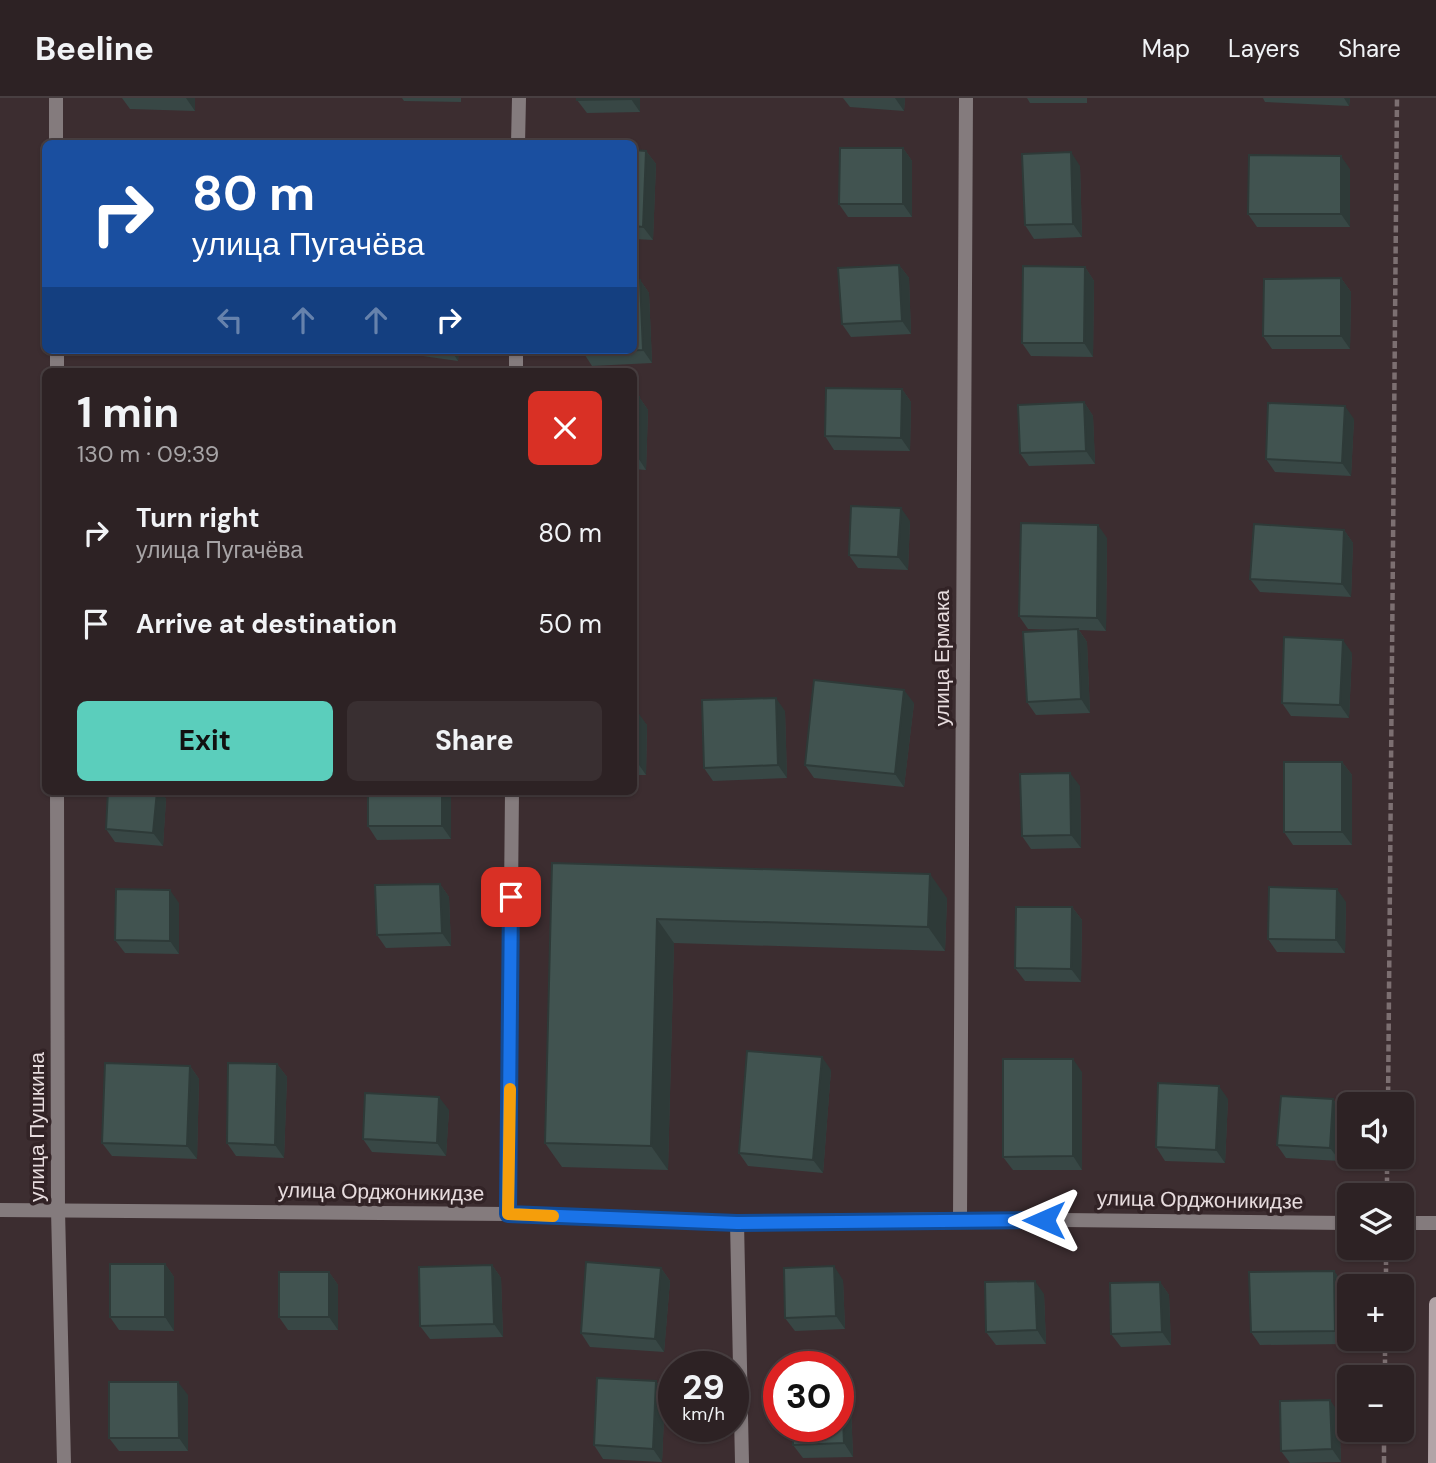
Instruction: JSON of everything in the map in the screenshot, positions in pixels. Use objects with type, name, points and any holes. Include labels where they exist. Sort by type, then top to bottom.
[{"type":"street","points":[[56,98],[56,140]]},
{"type":"street","points":[[518,140],[519,98]]},
{"type":"street","name":"улица Ермака","points":[[960,1219],[966,98]]},
{"type":"street","name":"улица Пушкина","points":[[57,795],[58,1210],[64,1463]]},
{"type":"street","points":[[508,1214],[512,795]]},
{"type":"street","name":"улица Орджоникидзе","points":[[0,1210],[508,1214],[737,1223],[960,1219],[1337,1223]]},
{"type":"street","points":[[737,1223],[742,1463]]},
{"type":"street","points":[[1414,1223],[1436,1223]]},
{"type":"street","points":[[1435,1463],[1436,1304]]},
{"type":"path","points":[[1388,1092],[1397,98]]},
{"type":"path","points":[[1384,1442],[1384,1463]]},
{"type":"building","points":[[631,98],[631,99],[577,100]]},
{"type":"building","points":[[840,148],[903,148],[903,204],[839,204]]},
{"type":"building","points":[[637,150],[646,151],[643,227],[637,226]]},
{"type":"building","points":[[1071,152],[1073,224],[1025,225],[1022,154]]},
{"type":"building","points":[[1249,155],[1341,156],[1341,214],[1248,214]]},
{"type":"building","points":[[899,265],[902,321],[842,324],[838,268]]},
{"type":"building","points":[[1023,266],[1085,267],[1084,343],[1022,343]]},
{"type":"building","points":[[1341,278],[1341,336],[1263,336],[1264,279]]},
{"type":"building","points":[[637,280],[640,280],[643,350],[637,350]]},
{"type":"building","points":[[826,388],[902,389],[901,438],[825,436]]},
{"type":"building","points":[[637,397],[639,397],[637,456]]},
{"type":"building","points":[[1084,402],[1086,451],[1020,453],[1018,405]]},
{"type":"building","points":[[1268,403],[1345,406],[1342,463],[1266,459]]},
{"type":"building","points":[[851,506],[901,508],[898,557],[849,555]]},
{"type":"building","points":[[1021,523],[1098,525],[1097,618],[1019,616]]},
{"type":"building","points":[[1254,524],[1344,530],[1342,584],[1250,579]]},
{"type":"building","points":[[1078,629],[1081,699],[1027,702],[1023,632]]},
{"type":"building","points":[[1284,637],[1343,640],[1340,705],[1282,703]]},
{"type":"building","points":[[814,680],[904,690],[895,774],[805,765]]},
{"type":"building","points":[[776,698],[778,765],[704,768],[702,700]]},
{"type":"building","points":[[1284,762],[1342,762],[1342,832],[1284,832]]},
{"type":"building","points":[[1070,773],[1071,835],[1022,836],[1020,774]]},
{"type":"building","points":[[108,795],[157,795],[153,833],[106,829]]},
{"type":"building","points":[[368,795],[442,795],[442,826],[368,826]]},
{"type":"building","points":[[552,863],[930,874],[928,927],[657,919],[651,1146],[545,1143]]},
{"type":"building","points":[[440,884],[442,933],[377,935],[375,885]]},
{"type":"building","points":[[1269,887],[1337,889],[1336,940],[1268,939]]},
{"type":"building","points":[[116,889],[170,890],[170,941],[115,940]]},
{"type":"building","points":[[1016,907],[1072,907],[1071,969],[1015,968]]},
{"type":"building","points":[[747,1051],[822,1057],[813,1160],[739,1153]]},
{"type":"building","points":[[1003,1059],[1073,1059],[1073,1156],[1003,1157]]},
{"type":"building","points":[[105,1063],[190,1066],[187,1146],[102,1143]]},
{"type":"building","points":[[228,1063],[277,1064],[275,1145],[227,1143]]},
{"type":"building","points":[[1158,1083],[1219,1086],[1216,1150],[1156,1147]]},
{"type":"building","points":[[365,1093],[439,1097],[437,1143],[363,1139]]},
{"type":"building","points":[[1281,1096],[1333,1099],[1330,1148],[1277,1145]]},
{"type":"building","points":[[586,1262],[661,1268],[655,1339],[581,1333]]},
{"type":"building","points":[[110,1264],[165,1264],[165,1317],[110,1317]]},
{"type":"building","points":[[492,1265],[494,1324],[420,1326],[419,1267]]},
{"type":"building","points":[[834,1266],[836,1316],[785,1318],[784,1268]]},
{"type":"building","points":[[1334,1271],[1335,1331],[1251,1332],[1249,1272]]},
{"type":"building","points":[[279,1272],[329,1272],[329,1317],[279,1317]]},
{"type":"building","points":[[1035,1281],[1037,1330],[986,1332],[985,1282]]},
{"type":"building","points":[[1160,1282],[1162,1332],[1111,1334],[1110,1283]]},
{"type":"building","points":[[597,1378],[656,1381],[653,1449],[594,1445]]},
{"type":"building","points":[[109,1382],[178,1382],[179,1438],[109,1438]]},
{"type":"building","points":[[1330,1400],[1332,1449],[1281,1451],[1280,1401]]},
{"type":"building","points":[[793,1442],[844,1442],[844,1443],[793,1445]]},
{"type":"slow traffic","points":[[510,1089],[508,1214],[553,1216]]},
{"type":"route","points":[[511,897],[508,1214],[737,1223],[1044,1220]]}]
